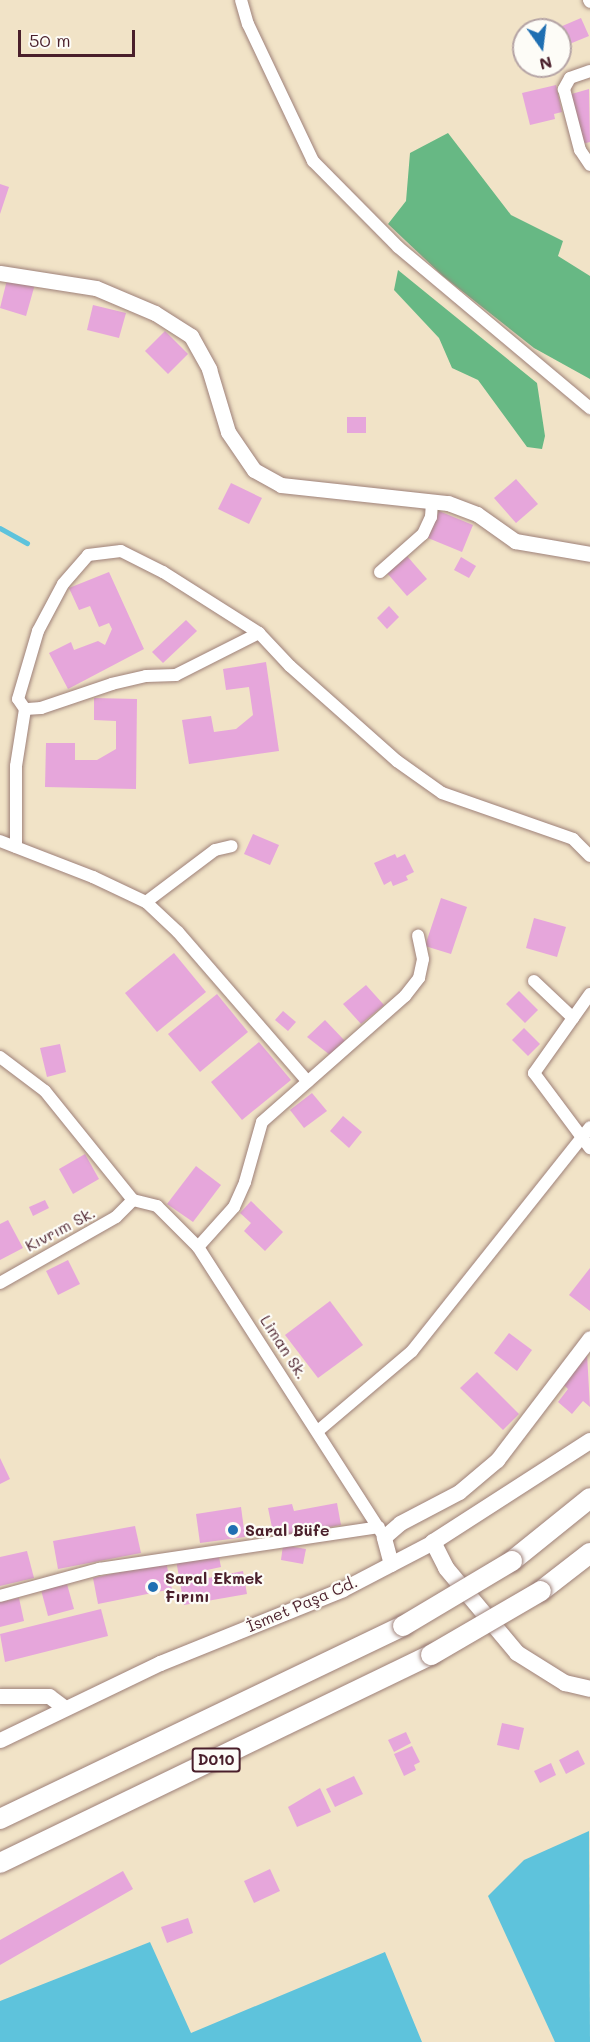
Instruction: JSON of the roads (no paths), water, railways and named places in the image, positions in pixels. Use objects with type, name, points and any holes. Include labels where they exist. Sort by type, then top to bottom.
[{"type":"highway","name":"D010","points":[[0,1819],[403,1626],[512,1561],[590,1498]]},
{"type":"highway","name":"D010","points":[[0,1863],[431,1655],[541,1591],[590,1553]]},
{"type":"main road","name":"İsmet Paşa Cd.","points":[[433,1542],[590,1441]]},
{"type":"main road","points":[[433,1542],[446,1568],[517,1653],[565,1683],[590,1689]]},
{"type":"street","points":[[241,0],[248,24],[313,161],[398,247],[590,408]]},
{"type":"street","points":[[590,72],[570,78],[564,89],[580,150],[590,165]]},
{"type":"street","points":[[0,273],[96,288],[155,313],[191,336],[209,369],[228,432],[254,470],[281,485],[432,501],[477,514],[515,541],[590,554]]},
{"type":"street","points":[[380,572],[423,534],[431,517],[432,501]]},
{"type":"street","points":[[16,847],[16,766],[25,709],[18,699],[38,631],[63,584],[88,555],[121,551],[163,572],[259,633],[290,666],[397,761],[442,793],[485,811],[532,822],[573,839],[590,856]]},
{"type":"street","points":[[25,709],[41,708],[86,691],[146,676],[176,675],[259,633]]},
{"type":"street","points":[[0,841],[93,876],[146,902],[185,941],[308,1082]]},
{"type":"street","points":[[146,902],[215,850],[232,846]]},
{"type":"street","points":[[198,1247],[234,1207],[245,1182],[262,1122],[405,996],[419,978],[423,959],[418,936]]},
{"type":"street","points":[[534,981],[573,1018]]},
{"type":"street","points":[[319,1430],[412,1351],[587,1138],[534,1073],[590,994]]},
{"type":"street","points":[[0,1057],[45,1091],[133,1200]]},
{"type":"street","name":"Liman Sk.","points":[[133,1200],[157,1206],[198,1247],[319,1430],[352,1491],[382,1532]]},
{"type":"street","name":"Kıvrım Sk.","points":[[0,1283],[116,1217],[133,1200]]},
{"type":"street","points":[[0,1596],[99,1569],[382,1532],[459,1492],[497,1460],[590,1338]]},
{"type":"street","points":[[382,1532],[391,1564]]},
{"type":"street","name":"İsmet Paşa Cd.","points":[[0,1740],[65,1708],[391,1564],[433,1542]]},
{"type":"street","points":[[0,1696],[49,1696],[65,1708]]},
{"type":"water","points":[[589,1831],[590,2042],[555,2042],[488,1896],[524,1860]]},
{"type":"water","points":[[150,1942],[191,2033],[385,1952],[422,2042],[0,2042],[0,2001]]},
{"type":"waterway","points":[[0,528],[27,543]]},
{"type":"place","name":"Saral Büfe","points":[[233,1530]]},
{"type":"place","name":"Saral Ekmek Fırını","points":[[153,1587]]}]
